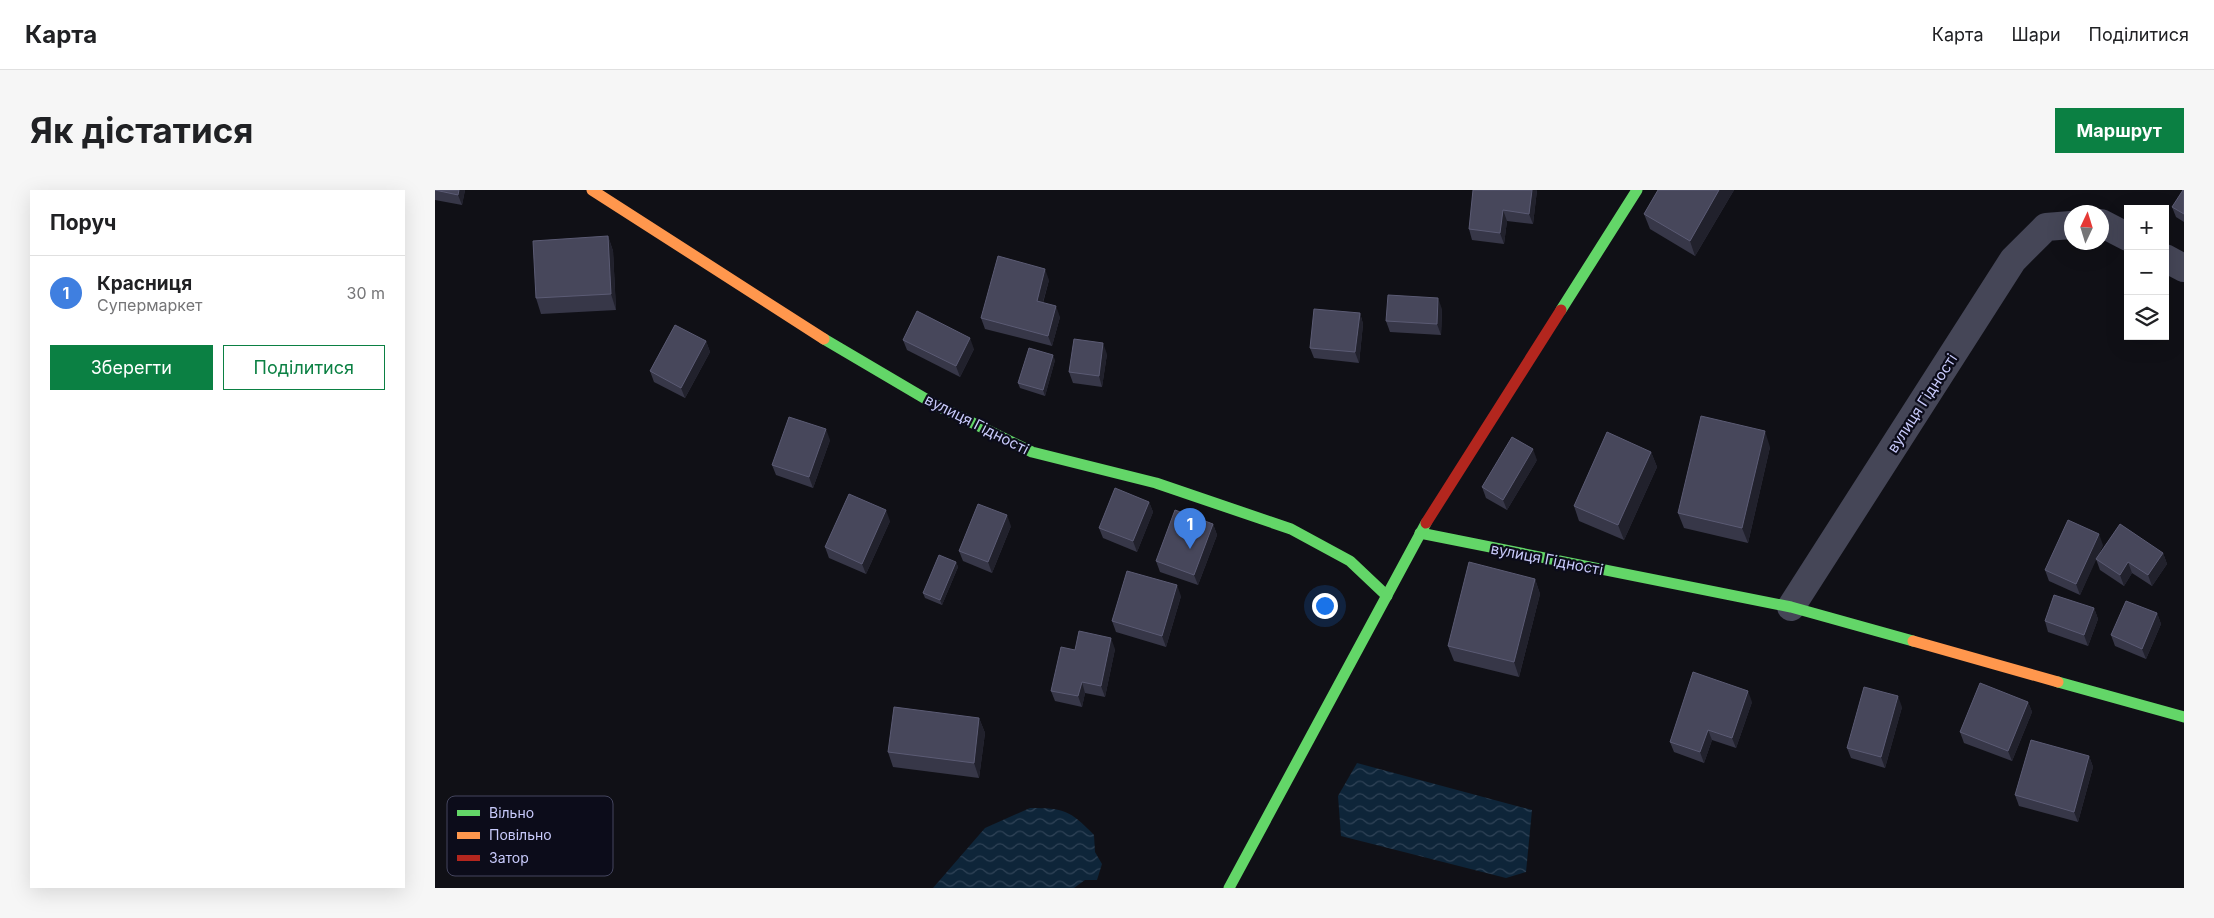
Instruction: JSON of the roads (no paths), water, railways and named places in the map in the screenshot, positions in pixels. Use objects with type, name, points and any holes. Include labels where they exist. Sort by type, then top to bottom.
[{"type":"street","name":"вулиця Гідності","points":[[592,190],[856,359],[936,405],[1032,452],[1156,483],[1291,529],[1350,561],[1387,596]]},
{"type":"street","points":[[1229,888],[1420,534],[1637,190]]},
{"type":"street","name":"вулиця Гідності","points":[[1791,608],[2013,260],[2046,227],[2064,226]]},
{"type":"street","points":[[2109,227],[2124,235]]},
{"type":"street","points":[[2169,260],[2184,268]]},
{"type":"street","name":"вулиця Гідності","points":[[1420,534],[1791,608],[2184,717]]},
{"type":"water","points":[[1357,763],[1532,810],[1526,872],[1506,878],[1341,836],[1338,796]]},
{"type":"water","points":[[1030,808],[1066,812],[1079,820],[1094,835],[1095,852],[1102,864],[1097,880],[1085,880],[1074,888],[933,888],[985,828]]},
{"type":"place","name":"Красниця","points":[[1190,549]]}]
